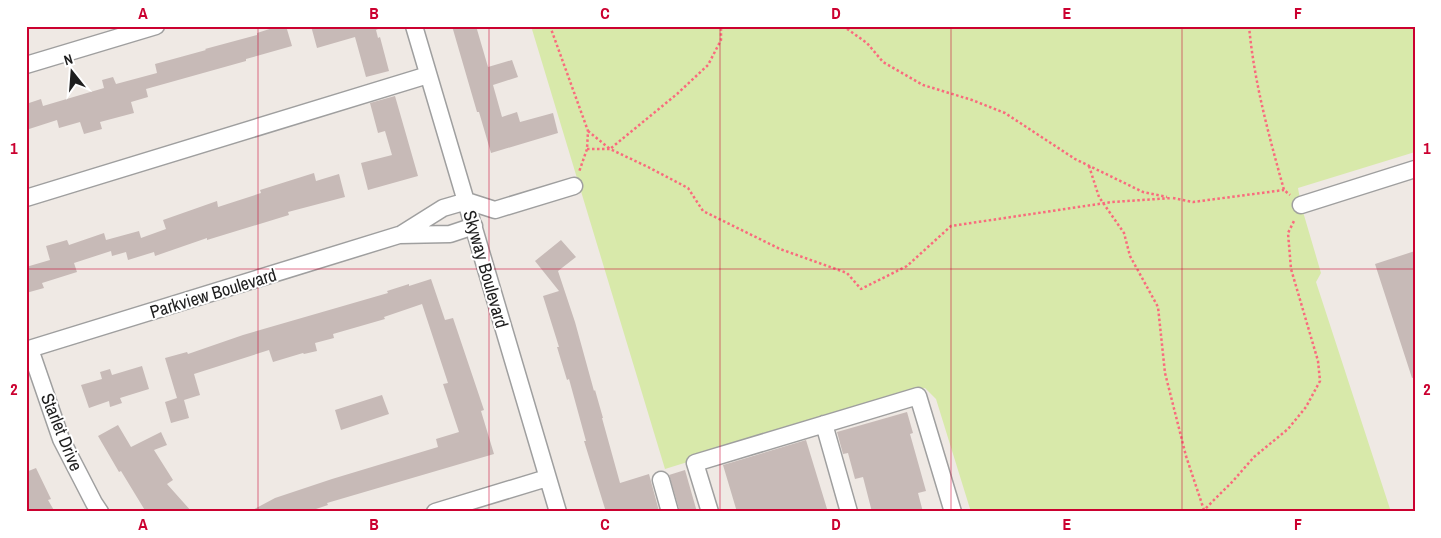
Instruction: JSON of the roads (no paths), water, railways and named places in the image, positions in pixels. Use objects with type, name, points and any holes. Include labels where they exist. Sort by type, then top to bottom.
[{"type":"street","points":[[26,65],[156,26]]},
{"type":"street","name":"Skyway Boulevard","points":[[414,26],[558,512]]},
{"type":"street","points":[[26,198],[428,75]]},
{"type":"street","points":[[1301,205],[1415,169]]},
{"type":"street","points":[[467,201],[495,210],[574,186]]},
{"type":"street","name":"Parkview Boulevard","points":[[28,349],[399,235],[443,208],[467,201]]},
{"type":"street","name":"Parkview Boulevard","points":[[399,235],[450,234],[474,226]]},
{"type":"street","name":"Starlet Drive","points":[[28,349],[61,440],[100,512]]},
{"type":"street","points":[[710,512],[695,463],[918,396],[953,512]]},
{"type":"street","points":[[824,424],[849,512]]},
{"type":"street","points":[[435,512],[548,478]]},
{"type":"street","points":[[660,480],[670,512]]}]
